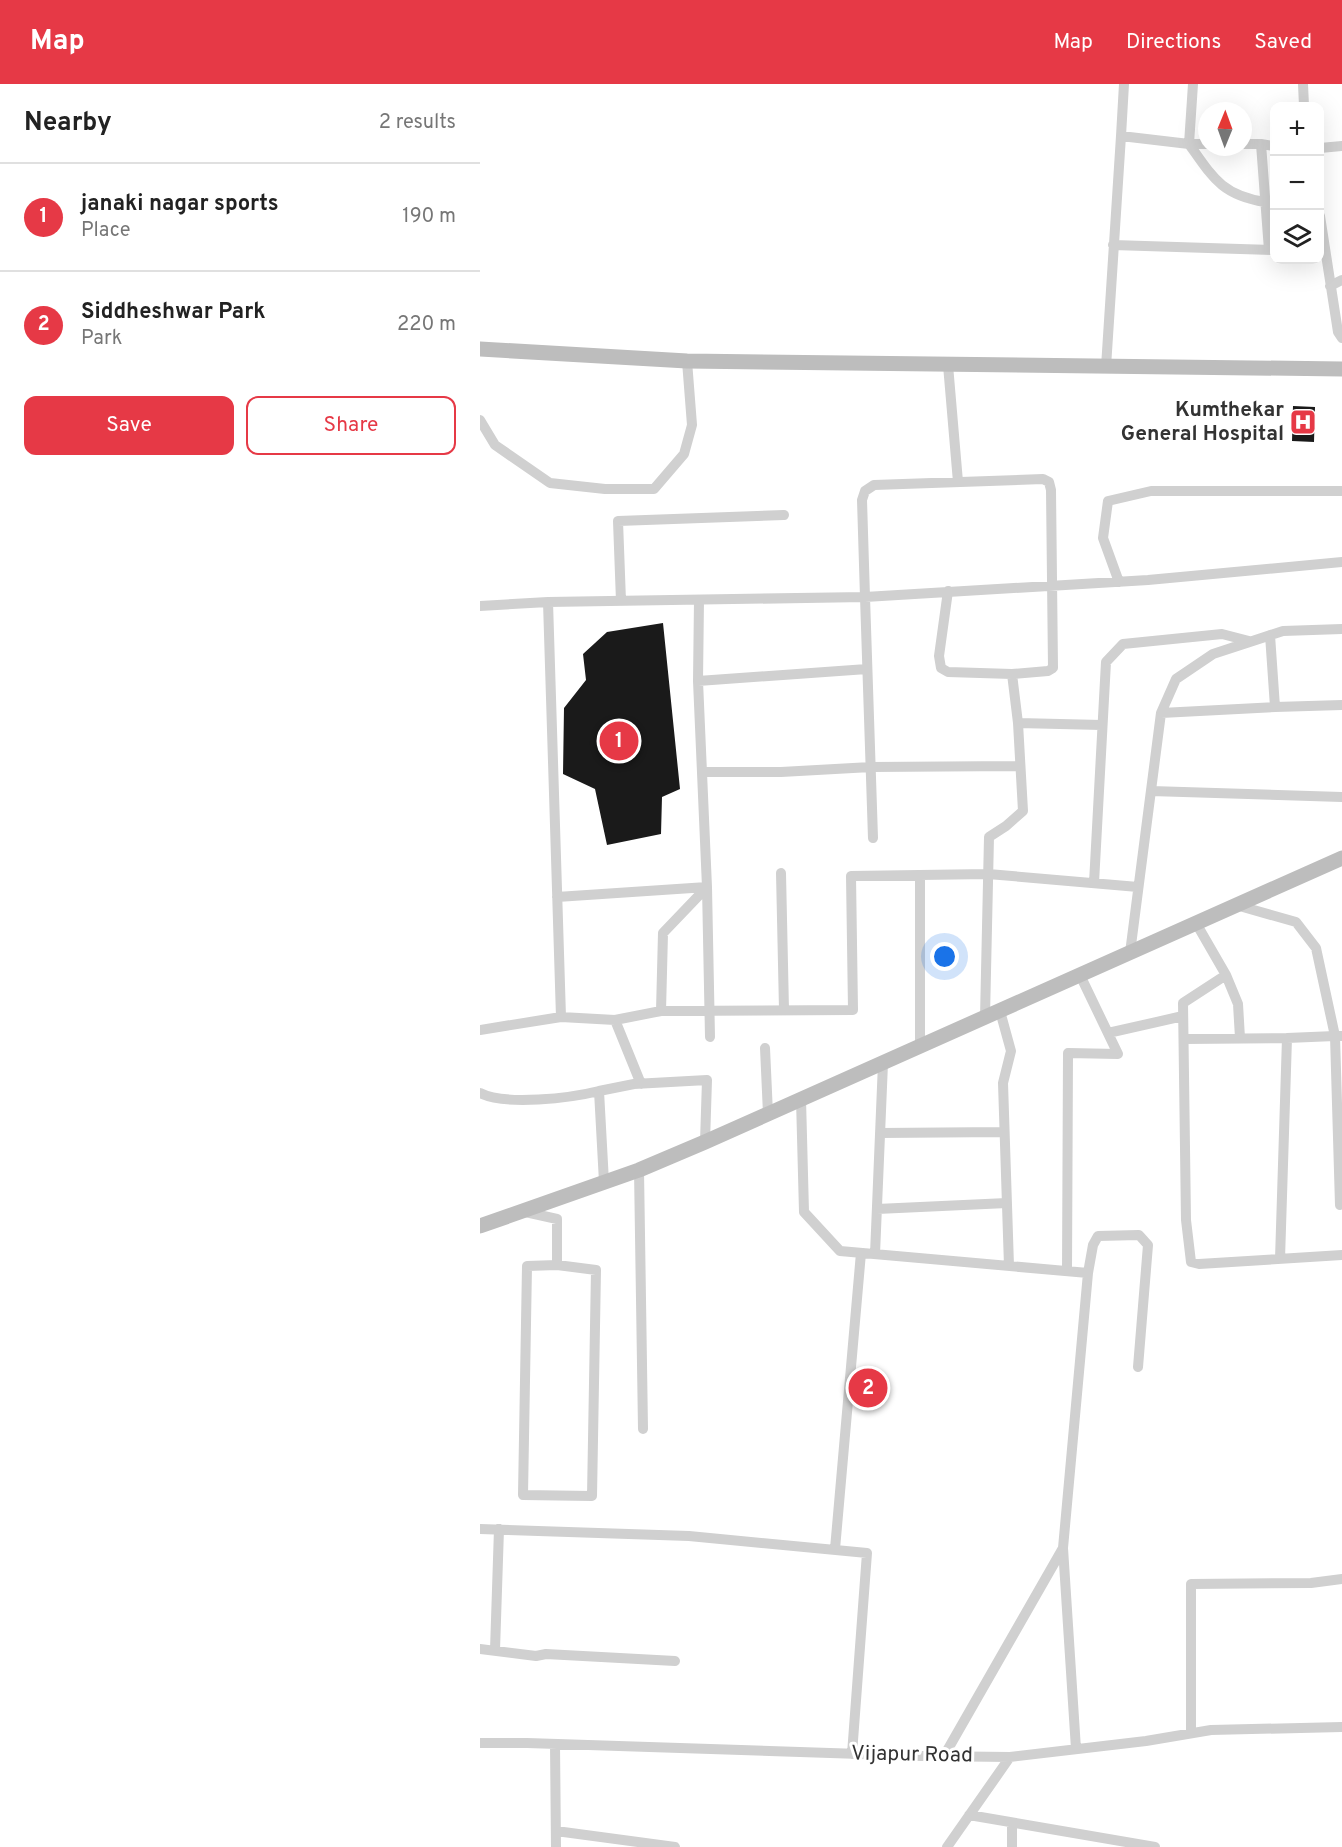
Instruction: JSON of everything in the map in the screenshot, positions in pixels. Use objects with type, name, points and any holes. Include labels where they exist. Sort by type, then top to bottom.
[{"type":"street","points":[[1106,366],[1124,84]]},
{"type":"street","points":[[1193,84],[1189,144],[1215,182],[1244,199],[1265,202]]},
{"type":"street","points":[[1303,84],[1304,102]]},
{"type":"street","points":[[1121,136],[1198,144]]},
{"type":"street","points":[[1252,144],[1270,145]]},
{"type":"street","points":[[1261,144],[1270,236]]},
{"type":"street","points":[[1324,148],[1342,146]]},
{"type":"street","points":[[1113,245],[1270,250]]},
{"type":"street","points":[[1324,260],[1338,332],[1342,338]]},
{"type":"street","points":[[1330,286],[1342,280]]},
{"type":"street","points":[[480,349],[687,362],[1342,369]]},
{"type":"street","points":[[480,420],[495,445],[550,483],[605,489],[654,489],[684,454],[692,425],[687,362]]},
{"type":"street","points":[[948,365],[958,482]]},
{"type":"street","points":[[873,838],[862,500],[865,491],[874,485],[1043,479],[1049,482],[1051,490],[1053,668],[1048,671],[1012,674],[948,672],[941,668],[939,656],[948,591]]},
{"type":"street","points":[[1119,582],[1103,538],[1108,501],[1151,491],[1342,491]]},
{"type":"street","points":[[621,601],[618,521],[784,515]]},
{"type":"street","points":[[480,606],[548,602],[865,597],[1119,582],[1342,562]]},
{"type":"street","points":[[699,600],[698,681],[707,886],[710,1037]]},
{"type":"street","points":[[548,602],[561,1017]]},
{"type":"street","points":[[1130,953],[1161,713],[1176,679],[1213,654],[1249,641],[1283,631],[1342,629]]},
{"type":"street","points":[[1094,883],[1106,662],[1123,644],[1222,634],[1249,641]]},
{"type":"street","points":[[1270,635],[1275,707]]},
{"type":"street","points":[[698,681],[867,669]]},
{"type":"street","points":[[985,1017],[989,837],[1023,811],[1018,723],[1012,674]]},
{"type":"street","points":[[1161,713],[1342,705]]},
{"type":"street","points":[[1018,723],[1102,725]]},
{"type":"street","points":[[702,772],[781,772],[871,767],[1020,766]]},
{"type":"street","points":[[1151,791],[1342,797]]},
{"type":"street","points":[[480,1226],[639,1170],[705,1142],[1342,858]]},
{"type":"street","points":[[781,873],[784,1010]]},
{"type":"street","points":[[480,1030],[561,1017],[615,1020],[661,1011],[854,1010],[851,876],[988,874],[1138,887]]},
{"type":"street","points":[[920,875],[920,1046]]},
{"type":"street","points":[[557,897],[707,886]]},
{"type":"street","points":[[661,1011],[663,933],[707,886]]},
{"type":"street","points":[[1236,905],[1296,922],[1316,948],[1338,1036],[1340,1205]]},
{"type":"street","points":[[1196,923],[1226,975],[1238,1004],[1240,1038]]},
{"type":"street","points":[[1067,1271],[1068,1053],[1118,1054],[1080,975]]},
{"type":"street","points":[[1226,975],[1183,1003],[1186,1220],[1191,1262],[1199,1264],[1342,1255]]},
{"type":"street","points":[[1000,1011],[1011,1051],[1003,1083],[1009,1266]]},
{"type":"street","points":[[1108,1033],[1184,1016]]},
{"type":"street","points":[[615,1020],[641,1084]]},
{"type":"street","points":[[1184,1039],[1338,1036]]},
{"type":"street","points":[[1280,1259],[1287,1038]]},
{"type":"street","points":[[765,1048],[768,1114]]},
{"type":"street","points":[[875,1254],[883,1063]]},
{"type":"street","points":[[483,1096],[522,1100],[579,1096],[641,1084],[707,1080],[705,1142]]},
{"type":"street","points":[[599,1091],[604,1182]]},
{"type":"street","points":[[801,1099],[804,1212],[840,1251],[1088,1273]]},
{"type":"street","points":[[880,1133],[1004,1132]]},
{"type":"street","points":[[639,1170],[644,1429]]},
{"type":"street","points":[[877,1209],[1006,1203]]},
{"type":"street","points":[[520,1211],[557,1220],[557,1265]]},
{"type":"street","points":[[1076,1749],[1063,1548],[1088,1273],[1093,1245],[1098,1236],[1139,1235],[1148,1245],[1138,1367]]},
{"type":"street","points":[[835,1549],[861,1252]]},
{"type":"street","points":[[557,1265],[596,1270],[592,1496],[523,1495],[527,1266],[557,1265]]},
{"type":"street","points":[[480,1529],[688,1536],[867,1553],[852,1754]]},
{"type":"street","points":[[495,1650],[499,1529]]},
{"type":"street","points":[[944,1756],[1063,1548]]},
{"type":"street","points":[[1191,1733],[1191,1584],[1311,1583],[1342,1579]]},
{"type":"street","points":[[480,1649],[536,1656],[546,1654],[675,1661]]},
{"type":"street","name":"Vijapur Road","points":[[480,1743],[852,1754],[1010,1756],[1211,1730],[1342,1727]]},
{"type":"street","points":[[555,1744],[556,1847]]},
{"type":"street","points":[[947,1847],[1010,1756]]},
{"type":"street","points":[[969,1815],[1155,1847]]},
{"type":"street","points":[[1012,1823],[1012,1847]]},
{"type":"street","points":[[556,1831],[675,1847]]},
{"type":"building","points":[[1293,406],[1315,407],[1314,442],[1292,441]]},
{"type":"building","points":[[663,623],[680,789],[662,797],[661,834],[607,845],[595,789],[563,774],[564,708],[586,680],[583,654],[607,632]]},
{"type":"place","name":"Kumthekar General Hospital","points":[[1303,422]]},
{"type":"place","name":"janaki nagar sports","points":[[619,741]]},
{"type":"place","name":"Siddheshwar Park","points":[[868,1388]]}]
